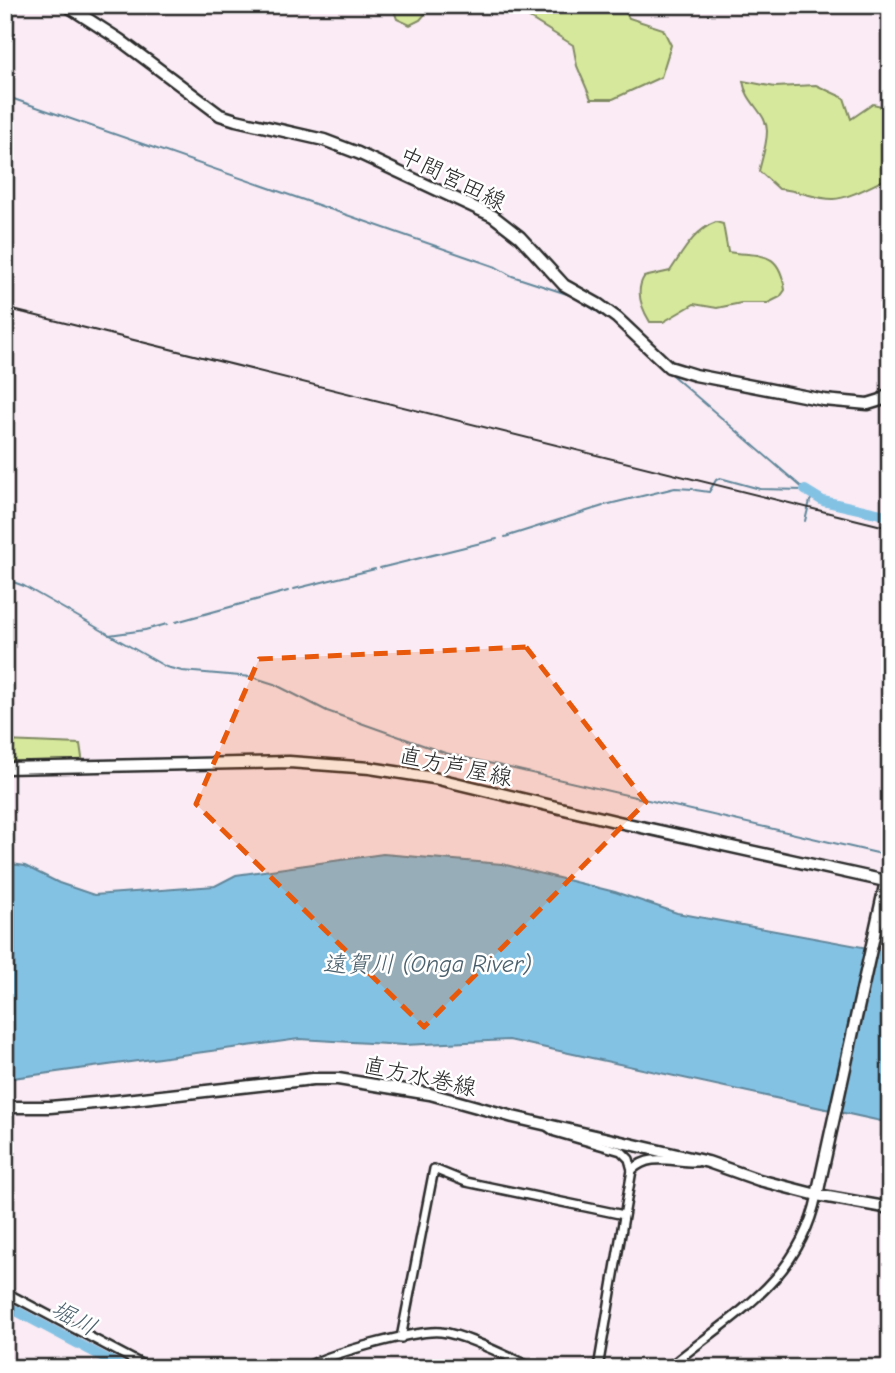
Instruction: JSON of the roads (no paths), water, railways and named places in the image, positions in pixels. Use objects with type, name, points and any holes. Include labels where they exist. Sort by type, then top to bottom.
[{"type":"main road","name":"中間宮田線","points":[[66,5],[120,40],[220,115],[324,140],[356,152],[493,216],[520,237],[564,285],[617,318],[669,367],[695,375],[824,400],[868,404],[881,400],[890,393]]},
{"type":"main road","name":"直方芦屋線","points":[[5,768],[289,762],[370,768],[434,778],[887,883]]},
{"type":"main road","points":[[818,1192],[887,883]]},
{"type":"main road","name":"直方水巻線","points":[[5,1107],[63,1105],[301,1080],[338,1079],[429,1094],[708,1162],[759,1180],[890,1208]]},
{"type":"street","points":[[887,883],[890,865]]},
{"type":"street","points":[[544,1124],[555,1132],[621,1151],[629,1159],[632,1170],[598,1368]]},
{"type":"street","points":[[632,1170],[641,1161],[652,1158],[708,1162]]},
{"type":"street","points":[[401,1338],[434,1169],[466,1182],[624,1215]]},
{"type":"street","points":[[668,1368],[780,1276],[803,1239],[813,1215],[818,1192]]},
{"type":"street","points":[[5,1292],[149,1368]]},
{"type":"street","points":[[305,1368],[328,1356],[401,1338],[442,1332],[533,1368]]},
{"type":"water","name":"遠賀川 (Onga River)","points":[[383,854],[502,864],[615,892],[677,913],[890,952],[890,1123],[509,1040],[404,1045],[299,1039],[5,1079],[5,863],[25,866],[59,883],[94,895],[215,886],[236,875]]},
{"type":"waterway","points":[[5,96],[496,267],[512,276],[573,296],[619,326]]},
{"type":"waterway","points":[[884,224],[890,222]]},
{"type":"waterway","points":[[666,370],[805,490]]},
{"type":"waterway","points":[[695,490],[709,492],[720,478],[760,489],[804,490]]},
{"type":"waterway","points":[[605,505],[675,488],[693,489]]},
{"type":"waterway","points":[[805,490],[823,501],[890,516]]},
{"type":"waterway","points":[[805,521],[813,497]]},
{"type":"waterway","points":[[505,537],[603,506]]},
{"type":"waterway","points":[[380,568],[497,539]]},
{"type":"waterway","points":[[294,589],[375,569]]},
{"type":"waterway","points":[[5,579],[24,586],[166,667],[182,671],[252,677],[274,684],[327,711],[445,753],[890,856]]},
{"type":"waterway","points":[[176,622],[288,591]]},
{"type":"waterway","points":[[109,635],[167,624]]},
{"type":"waterway","name":"堀川","points":[[5,1305],[124,1368]]},
{"type":"railway","points":[[5,308],[890,528]]}]
